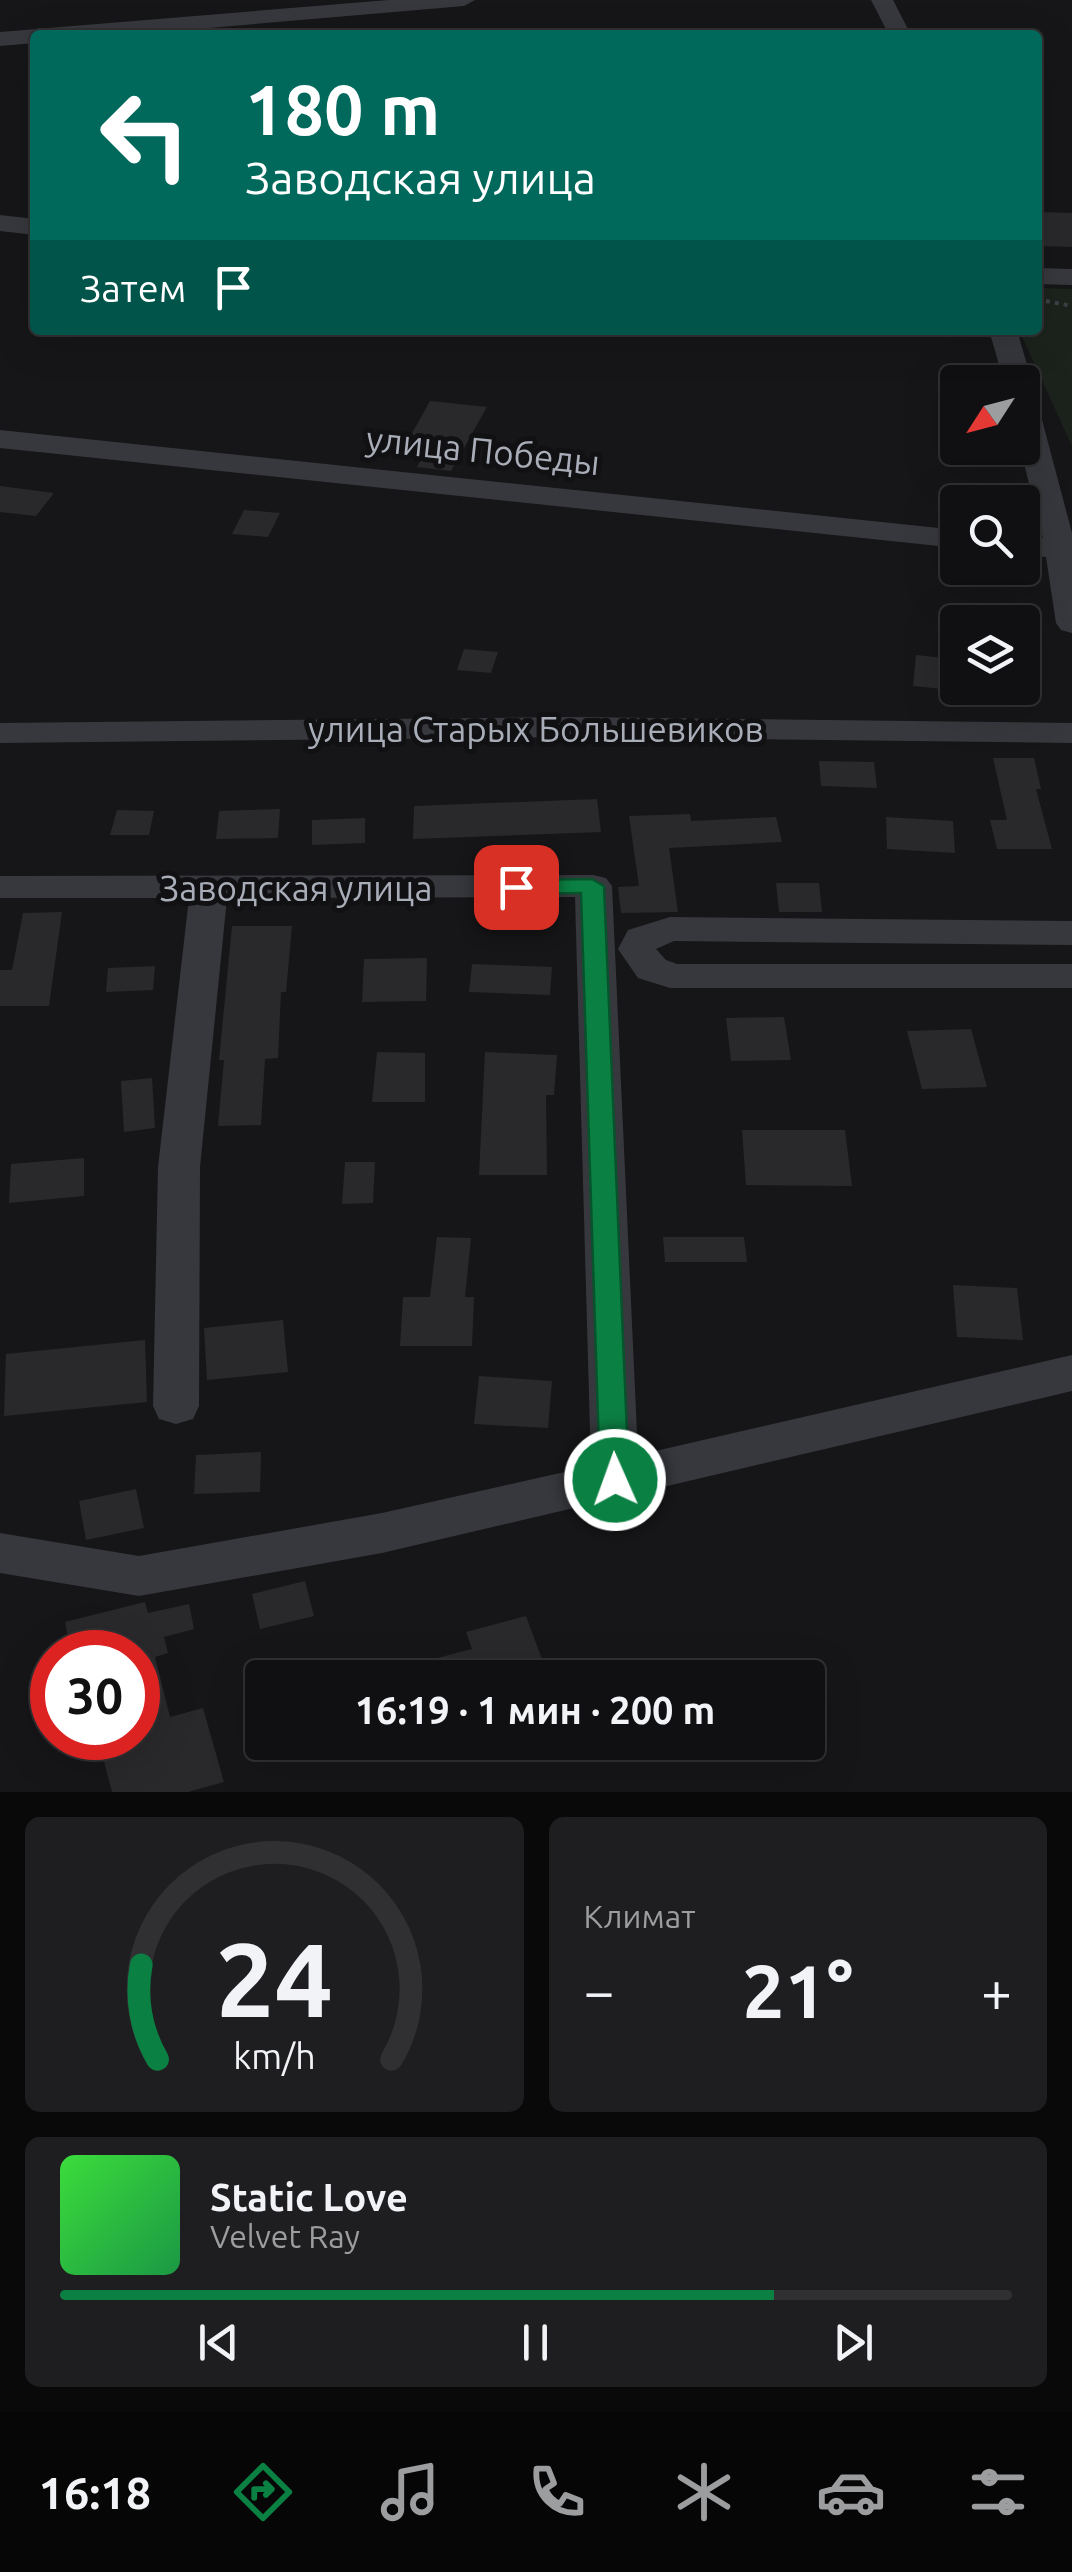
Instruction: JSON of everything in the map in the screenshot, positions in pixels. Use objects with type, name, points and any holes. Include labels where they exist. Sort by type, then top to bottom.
[{"type":"street","points":[[109,30],[464,0]]},
{"type":"street","points":[[882,0],[897,30]]},
{"type":"street","points":[[436,24],[453,1]]},
{"type":"street","points":[[0,39],[30,36]]},
{"type":"street","points":[[0,223],[30,226]]},
{"type":"street","points":[[1042,276],[1072,277]]},
{"type":"street","points":[[1004,335],[1013,365]]},
{"type":"street","name":"улица Победы","points":[[0,439],[940,537]]},
{"type":"street","points":[[1040,458],[1067,550],[1072,623]]},
{"type":"street","points":[[1040,548],[1067,550]]},
{"type":"street","name":"улица Старых Большевиков","points":[[0,733],[570,727],[1072,733]]},
{"type":"street","name":"Заводская улица","points":[[0,887],[592,886],[615,1480]]},
{"type":"street","points":[[176,1406],[179,1168],[209,889]]},
{"type":"street","points":[[1072,933],[670,929],[642,940],[636,948],[640,960],[658,974],[1072,976]]},
{"type":"street","points":[[768,930],[773,975]]},
{"type":"street","points":[[0,1553],[139,1576],[382,1533],[1072,1373]]},
{"type":"path","points":[[1042,300],[1072,306]]},
{"type":"shaded area","points":[[1042,288],[1072,289],[1072,446],[1040,376],[1040,365],[1035,365],[1021,335],[1042,335]]},
{"type":"building","points":[[1042,212],[1072,213],[1072,247],[1042,246]]},
{"type":"building","points":[[430,401],[487,407],[451,471],[417,467],[429,447],[406,444]]},
{"type":"building","points":[[0,486],[54,493],[36,516],[0,512]]},
{"type":"building","points":[[244,510],[280,513],[268,537],[232,534]]},
{"type":"building","points":[[464,649],[498,652],[491,673],[457,670]]},
{"type":"building","points":[[916,655],[940,657],[940,689],[913,686]]},
{"type":"building","points":[[993,758],[1034,758],[1041,789],[1036,789],[1052,849],[997,849],[990,820],[1007,820]]},
{"type":"building","points":[[819,761],[874,762],[877,788],[821,786]]},
{"type":"building","points":[[597,799],[601,832],[413,839],[414,806]]},
{"type":"building","points":[[280,809],[278,838],[216,839],[219,811]]},
{"type":"building","points":[[117,810],[154,811],[149,835],[110,835]]},
{"type":"building","points":[[690,814],[691,821],[776,817],[782,842],[669,848],[678,912],[621,913],[618,887],[639,886],[629,816]]},
{"type":"building","points":[[886,817],[953,821],[955,853],[887,849]]},
{"type":"building","points":[[365,818],[365,843],[312,845],[312,820]]},
{"type":"building","points":[[776,883],[819,883],[822,912],[779,912]]},
{"type":"building","points":[[62,912],[49,1006],[0,1006],[0,970],[12,970],[23,913]]},
{"type":"building","points":[[232,926],[292,926],[286,992],[281,992],[278,1058],[265,1059],[261,1125],[218,1126],[224,1060],[219,1060]]},
{"type":"building","points":[[427,958],[426,1001],[362,1002],[364,959]]},
{"type":"building","points":[[472,964],[552,967],[550,995],[469,992]]},
{"type":"building","points":[[155,966],[153,990],[106,992],[108,968]]},
{"type":"building","points":[[784,1017],[791,1060],[731,1061],[726,1018]]},
{"type":"building","points":[[971,1029],[987,1087],[922,1089],[907,1031]]},
{"type":"building","points":[[377,1052],[425,1053],[425,1102],[372,1102]]},
{"type":"building","points":[[485,1052],[557,1055],[554,1095],[546,1095],[547,1175],[479,1175]]},
{"type":"building","points":[[152,1078],[155,1128],[124,1132],[121,1081]]},
{"type":"building","points":[[742,1130],[845,1130],[852,1186],[746,1185]]},
{"type":"building","points":[[84,1158],[84,1196],[9,1203],[11,1164]]},
{"type":"building","points":[[345,1162],[375,1162],[373,1203],[342,1204]]},
{"type":"building","points":[[437,1237],[471,1238],[465,1297],[474,1297],[472,1346],[400,1346],[403,1297],[430,1297]]},
{"type":"building","points":[[663,1237],[744,1237],[747,1262],[665,1262]]},
{"type":"building","points":[[953,1285],[1017,1288],[1023,1340],[957,1337]]},
{"type":"building","points":[[283,1320],[288,1372],[207,1380],[204,1328]]},
{"type":"building","points":[[145,1340],[147,1402],[4,1416],[6,1354]]},
{"type":"building","points":[[479,1376],[552,1381],[548,1428],[474,1424]]},
{"type":"building","points":[[261,1452],[260,1492],[194,1494],[196,1455]]},
{"type":"building","points":[[136,1489],[144,1528],[86,1540],[79,1501]]},
{"type":"building","points":[[305,1581],[314,1616],[260,1629],[252,1594]]},
{"type":"building","points":[[145,1602],[148,1613],[189,1604],[194,1629],[164,1637],[168,1653],[160,1655],[160,1630],[67,1630],[65,1622]]},
{"type":"building","points":[[526,1616],[542,1660],[430,1660],[472,1649],[466,1632]]},
{"type":"building","points":[[160,1677],[170,1717],[203,1708],[224,1782],[188,1792],[112,1792],[104,1760],[160,1760]]},
{"type":"route","points":[[516,887],[592,886],[615,1480]]}]
